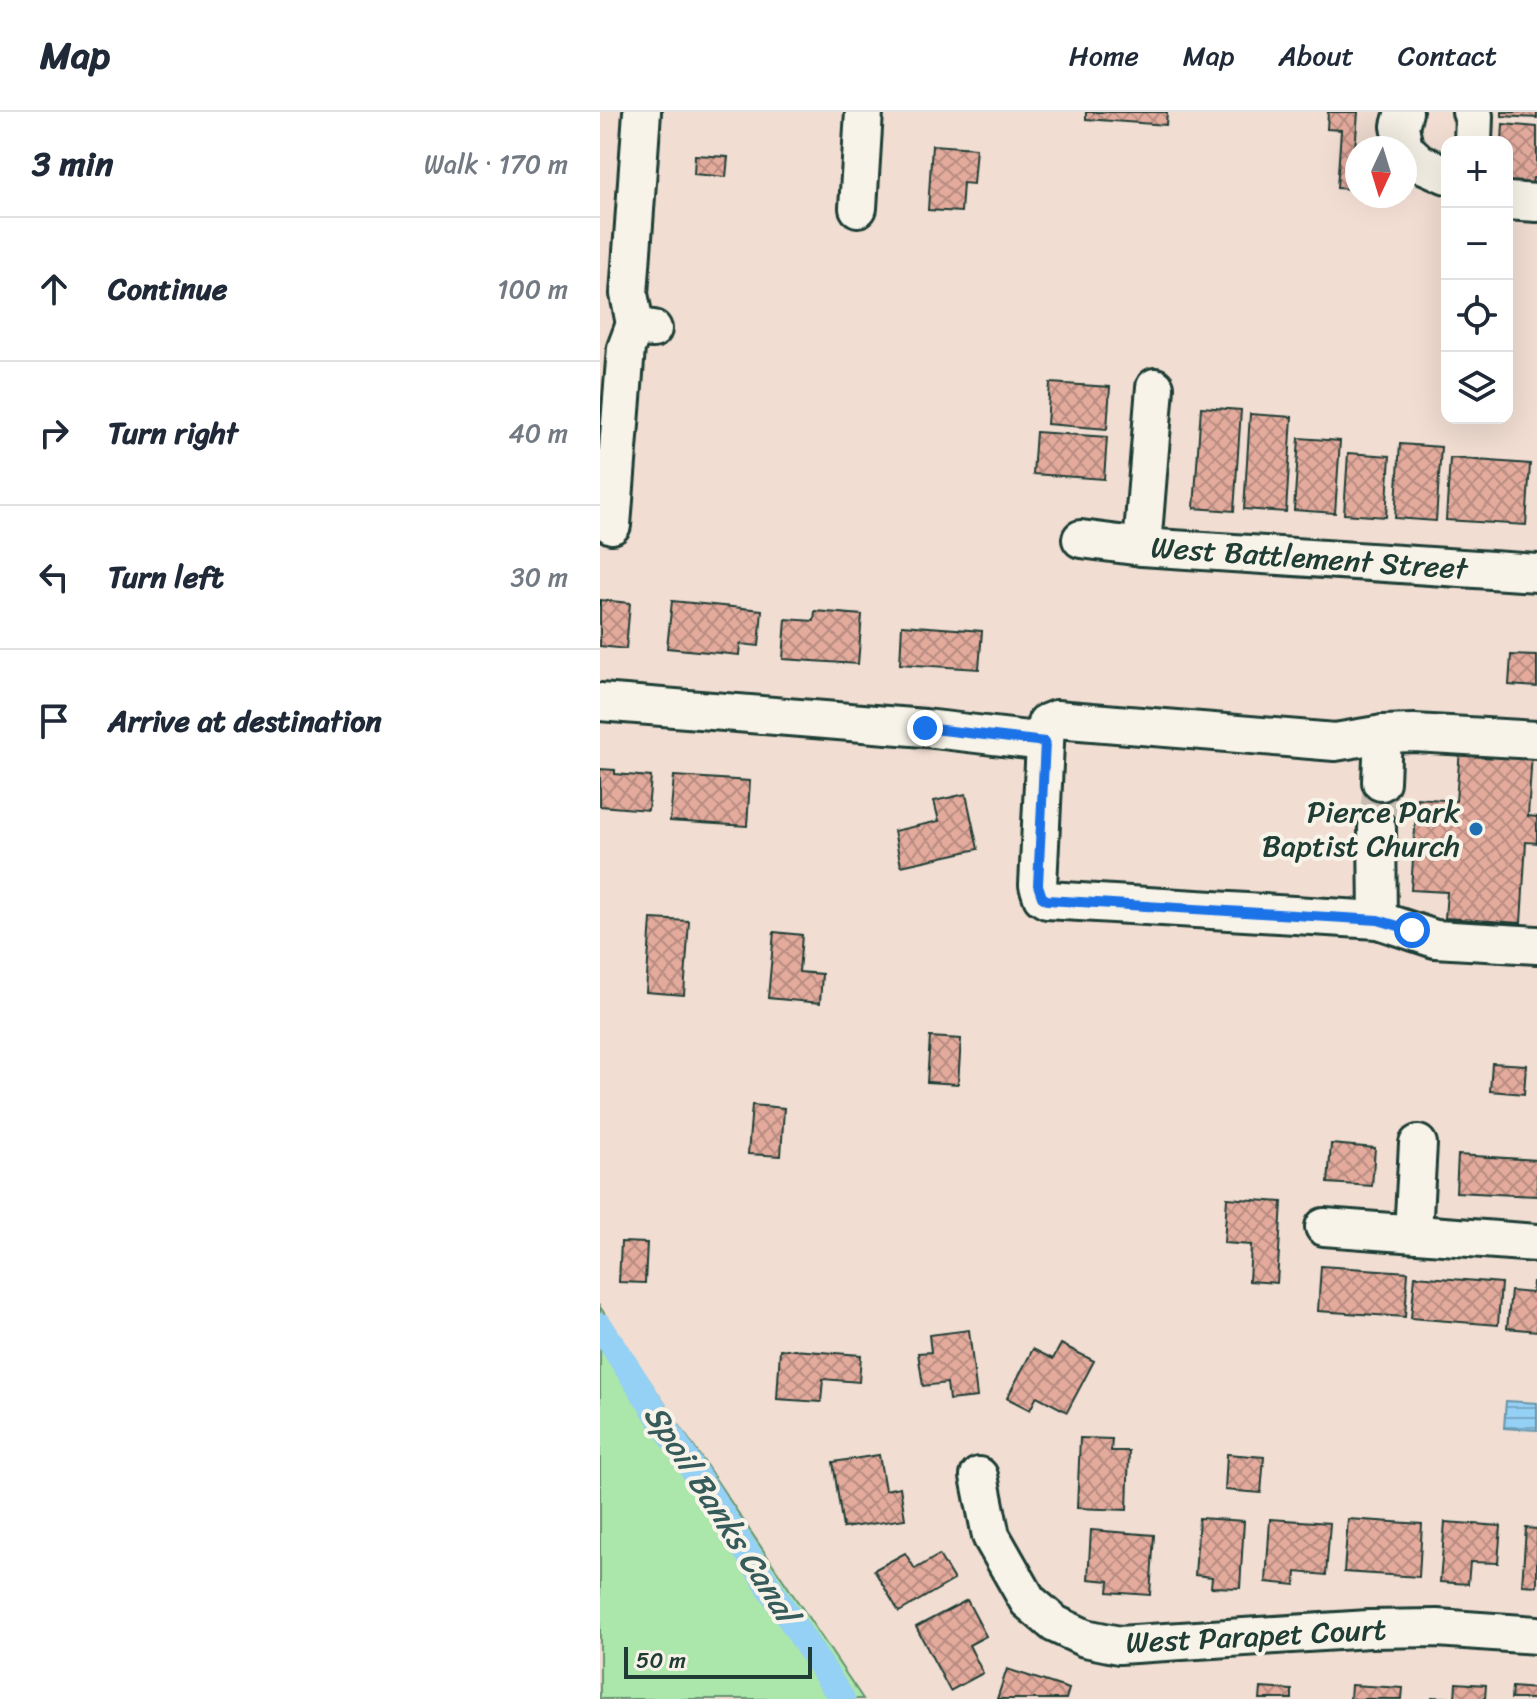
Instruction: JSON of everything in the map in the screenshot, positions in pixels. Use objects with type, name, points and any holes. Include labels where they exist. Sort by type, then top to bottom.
[{"type":"street","points":[[612,525],[609,461],[626,348],[644,326],[629,294],[642,112]]},
{"type":"street","points":[[858,208],[864,112]]},
{"type":"street","points":[[1402,136],[1400,126],[1404,112]]},
{"type":"street","points":[[1471,112],[1474,116],[1473,136]]},
{"type":"street","points":[[1417,160],[1441,172]]},
{"type":"street","points":[[1513,201],[1537,203]]},
{"type":"street","points":[[1142,547],[1155,387]]},
{"type":"street","name":"West Battlement Street","points":[[1081,539],[1142,547],[1537,573]]},
{"type":"street","points":[[600,702],[925,728],[1045,742]]},
{"type":"street","points":[[1537,740],[1414,733],[1383,734],[1335,742],[1056,719],[1046,723],[1038,885],[1042,897],[1047,900],[1378,920],[1435,939],[1537,945]]},
{"type":"street","points":[[1381,782],[1383,734]]},
{"type":"street","points":[[1377,828],[1378,920]]},
{"type":"street","points":[[1413,1233],[1418,1144]]},
{"type":"street","points":[[1324,1227],[1537,1243]]},
{"type":"street","name":"West Parapet Court","points":[[979,1476],[991,1536],[1028,1601],[1055,1624],[1085,1638],[1119,1645],[1369,1629],[1437,1628],[1537,1635]]},
{"type":"green space","points":[[600,1307],[863,1699],[600,1699]]},
{"type":"water","points":[[1506,1401],[1537,1403],[1537,1430],[1504,1428]]},
{"type":"building","points":[[1086,112],[1167,112],[1166,125],[1086,119]]},
{"type":"building","points":[[1328,112],[1358,112],[1356,136],[1345,136],[1345,189],[1337,188],[1341,130],[1327,129]]},
{"type":"building","points":[[1502,112],[1537,112],[1537,118],[1502,116]]},
{"type":"building","points":[[1503,124],[1537,127],[1537,178],[1533,178],[1532,187],[1513,185],[1513,136],[1502,136]]},
{"type":"building","points":[[932,145],[976,148],[973,184],[963,183],[961,212],[928,210]]},
{"type":"building","points":[[695,155],[728,157],[726,177],[694,174]]},
{"type":"building","points":[[1050,383],[1110,387],[1107,429],[1047,424]]},
{"type":"building","points":[[1201,407],[1241,410],[1234,511],[1194,508]]},
{"type":"building","points":[[1250,414],[1292,417],[1286,512],[1244,509]]},
{"type":"building","points":[[1036,432],[1107,437],[1104,479],[1033,474]]},
{"type":"building","points":[[1299,438],[1340,441],[1335,513],[1294,510]]},
{"type":"building","points":[[1400,444],[1441,447],[1436,521],[1395,518]]},
{"type":"building","points":[[1348,453],[1390,456],[1386,517],[1344,514]]},
{"type":"building","points":[[1450,458],[1530,464],[1526,525],[1446,520]]},
{"type":"building","points":[[600,600],[630,603],[626,649],[600,646]]},
{"type":"building","points":[[672,601],[762,610],[759,646],[740,644],[739,655],[667,648]]},
{"type":"building","points":[[815,611],[862,615],[858,664],[783,659],[786,619],[814,621]]},
{"type":"building","points":[[902,625],[982,631],[979,669],[900,664]]},
{"type":"building","points":[[1511,655],[1537,656],[1537,687],[1509,685]]},
{"type":"building","name":"Pierce Park Baptist Church","points":[[1460,749],[1532,753],[1528,816],[1537,817],[1537,843],[1526,842],[1521,923],[1445,918],[1447,892],[1411,890],[1417,798],[1456,801]]},
{"type":"building","points":[[600,769],[615,770],[615,774],[651,777],[648,810],[600,806]]},
{"type":"building","points":[[674,776],[750,781],[747,826],[670,821]]},
{"type":"building","points":[[966,794],[978,849],[901,866],[894,831],[939,821],[934,801]]},
{"type":"building","points":[[651,919],[689,921],[684,995],[646,992]]},
{"type":"building","points":[[774,932],[802,935],[799,972],[822,974],[820,1003],[768,998]]},
{"type":"building","points":[[930,1037],[961,1039],[958,1084],[927,1082]]},
{"type":"building","points":[[1492,1063],[1526,1065],[1524,1094],[1490,1091]]},
{"type":"building","points":[[752,1105],[784,1108],[781,1156],[748,1154]]},
{"type":"building","points":[[1331,1144],[1375,1148],[1372,1186],[1328,1183]]},
{"type":"building","points":[[1458,1155],[1537,1160],[1537,1196],[1456,1192]]},
{"type":"building","points":[[1227,1198],[1282,1202],[1277,1283],[1249,1281],[1251,1245],[1224,1243]]},
{"type":"building","points":[[621,1242],[647,1243],[645,1283],[619,1282]]},
{"type":"building","points":[[1321,1266],[1408,1272],[1405,1317],[1318,1311]]},
{"type":"building","points":[[1415,1276],[1501,1283],[1498,1325],[1411,1318]]},
{"type":"building","points":[[1533,1282],[1537,1282],[1537,1331],[1507,1328],[1511,1291],[1532,1293]]},
{"type":"building","points":[[969,1330],[977,1397],[949,1400],[947,1383],[923,1386],[918,1353],[931,1352],[929,1335]]},
{"type":"building","points":[[1061,1344],[1094,1361],[1067,1412],[1037,1396],[1030,1410],[1007,1398],[1033,1349],[1053,1359]]},
{"type":"building","points":[[780,1349],[861,1355],[859,1382],[823,1379],[821,1402],[777,1399]]},
{"type":"building","points":[[1080,1438],[1112,1439],[1111,1451],[1129,1451],[1127,1510],[1077,1508]]},
{"type":"building","points":[[1227,1454],[1264,1457],[1261,1493],[1225,1490]]},
{"type":"building","points":[[879,1455],[885,1490],[900,1487],[905,1519],[843,1528],[833,1462]]},
{"type":"building","points":[[1199,1518],[1244,1521],[1240,1588],[1211,1587],[1212,1577],[1195,1575]]},
{"type":"building","points":[[1270,1519],[1330,1523],[1326,1575],[1296,1572],[1295,1585],[1266,1582]]},
{"type":"building","points":[[1348,1519],[1422,1524],[1419,1577],[1344,1572]]},
{"type":"building","points":[[1445,1522],[1501,1526],[1498,1563],[1470,1562],[1468,1584],[1440,1582]]},
{"type":"building","points":[[1526,1528],[1537,1529],[1537,1586],[1522,1585]]},
{"type":"building","points":[[1091,1530],[1154,1535],[1150,1595],[1108,1592],[1109,1581],[1088,1579]]},
{"type":"building","points":[[905,1553],[915,1569],[939,1555],[954,1580],[899,1612],[874,1570]]},
{"type":"building","points":[[967,1600],[986,1636],[969,1645],[983,1673],[950,1691],[916,1627]]},
{"type":"building","points":[[1007,1669],[1069,1689],[1066,1699],[997,1699]]},
{"type":"building","points":[[1456,1683],[1486,1685],[1485,1699],[1432,1699],[1455,1698]]},
{"type":"building","points":[[1351,1685],[1403,1688],[1402,1699],[1350,1699]]},
{"type":"building","points":[[1512,1687],[1537,1689],[1537,1699],[1511,1699]]},
{"type":"building","points":[[1261,1688],[1292,1690],[1292,1699],[1260,1699]]},
{"type":"waterway","name":"Spoil Banks Canal","points":[[600,1326],[842,1699]]},
{"type":"tunnel","points":[[1377,828],[1381,782]]},
{"type":"place","name":"Pierce Park Baptist Church","points":[[1476,829]]},
{"type":"route","points":[[925,728],[1045,742],[1038,885],[1042,897],[1047,900],[1378,920],[1412,930]]}]
